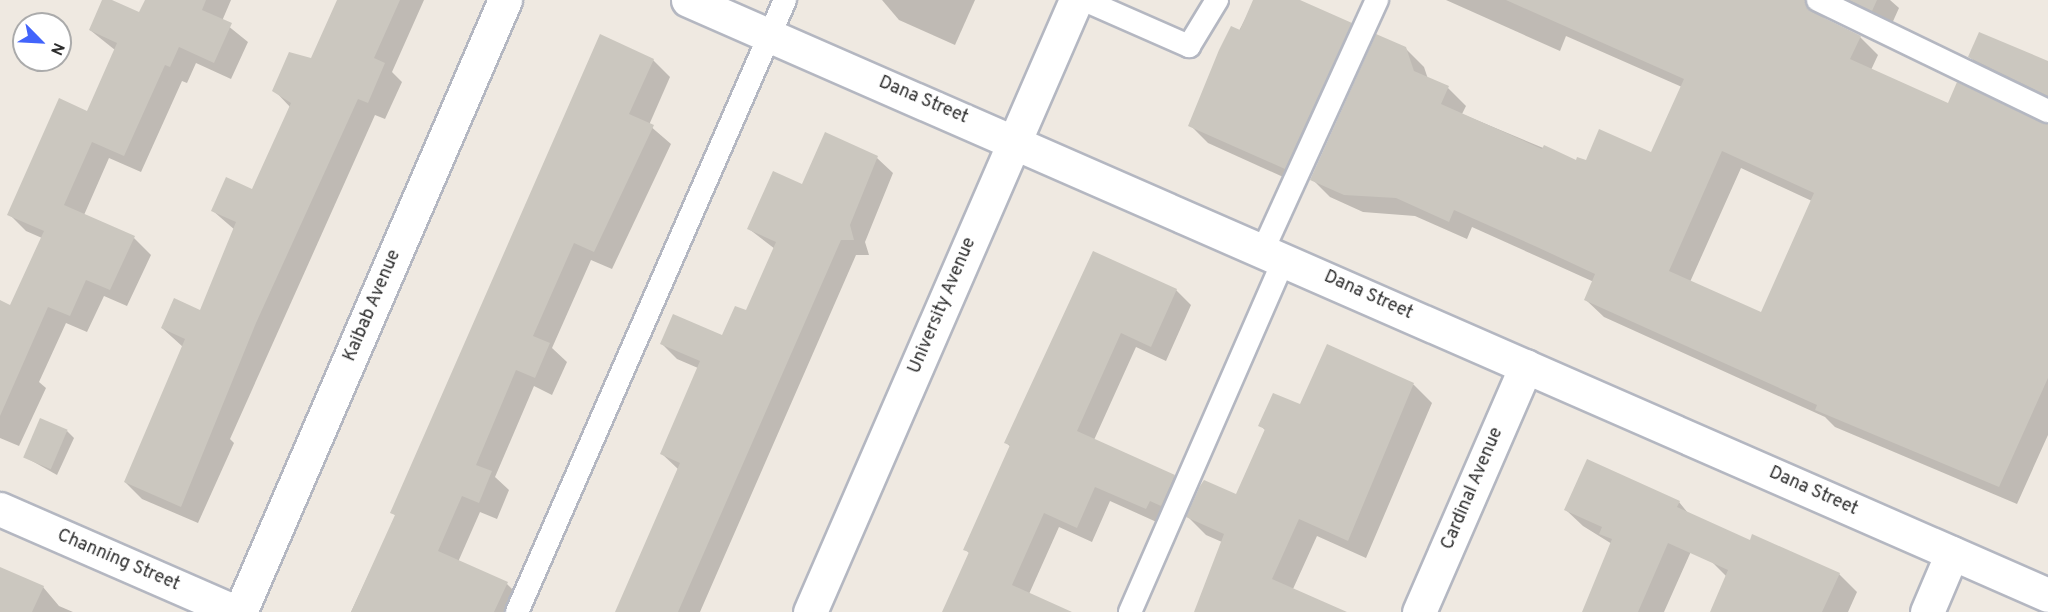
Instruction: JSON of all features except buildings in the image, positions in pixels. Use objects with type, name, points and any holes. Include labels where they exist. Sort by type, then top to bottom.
[{"type":"street","name":"Kaibab Avenue","points":[[238,612],[505,0]]},
{"type":"street","name":"Dana Street","points":[[687,0],[1015,140],[2048,595]]},
{"type":"street","name":"University Avenue","points":[[810,612],[1076,0]]},
{"type":"street","name":"Cardinal Avenue","points":[[1419,612],[1526,366]]},
{"type":"street","name":"Channing Street","points":[[0,509],[238,612]]},
{"type":"street","points":[[1927,612],[1952,553]]},
{"type":"lane","points":[[517,612],[785,0]]},
{"type":"lane","points":[[1084,0],[1189,46],[1217,0]]},
{"type":"lane","points":[[1130,612],[1377,0]]},
{"type":"lane","points":[[1818,0],[2048,111]]}]
